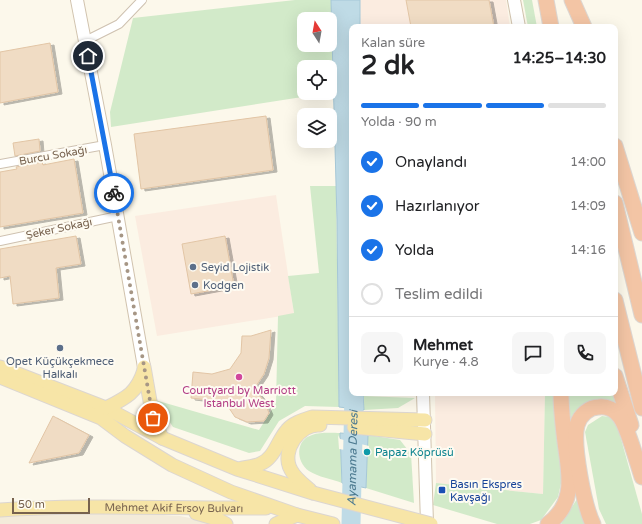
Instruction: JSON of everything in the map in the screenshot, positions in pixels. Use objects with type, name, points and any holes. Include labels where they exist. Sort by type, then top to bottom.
[{"type":"highway","points":[[546,0],[550,24]]},
{"type":"highway","points":[[571,0],[575,24]]},
{"type":"highway","points":[[571,0],[583,24]]},
{"type":"highway","points":[[618,155],[642,233]]},
{"type":"highway","points":[[632,198],[642,218]]},
{"type":"highway","points":[[618,215],[642,315]]},
{"type":"highway","points":[[618,312],[642,408]]},
{"type":"highway","points":[[618,386],[637,446],[642,477]]},
{"type":"highway","points":[[548,524],[563,507],[570,490],[570,476],[564,436],[561,396]]},
{"type":"highway","points":[[593,524],[585,500],[576,443],[577,425],[586,411],[594,407],[602,407],[616,412],[622,421],[642,477]]},
{"type":"main road","points":[[77,0],[118,216],[153,418],[162,438]]},
{"type":"main road","points":[[514,0],[518,24]]},
{"type":"main road","points":[[0,367],[106,408],[162,438],[237,469],[313,493],[431,524]]},
{"type":"main road","points":[[106,408],[122,400],[140,384],[144,367]]},
{"type":"main road","name":"Mehmet Akif Ersoy Bulvarı","points":[[0,377],[101,418],[125,436],[172,465],[231,492],[297,515],[332,524]]},
{"type":"main road","points":[[423,396],[427,524]]},
{"type":"main road","points":[[237,469],[260,464],[268,459],[274,452],[280,439],[288,428],[300,420],[312,417],[317,421]]},
{"type":"main road","points":[[402,426],[425,420]]},
{"type":"main road","points":[[313,493],[290,469],[288,451],[294,439],[303,429],[317,421],[402,426],[425,434]]},
{"type":"main road","name":"Mehmet Akif Ersoy Bulvarı","points":[[0,510],[82,506],[183,509],[276,508]]},
{"type":"main road","points":[[183,509],[217,519],[226,524]]},
{"type":"main road","points":[[276,524],[297,515]]},
{"type":"street","points":[[85,41],[119,24],[142,0]]},
{"type":"street","name":"Burcu Sokağı","points":[[0,164],[105,145]]},
{"type":"street","name":"Şeker Sokağı","points":[[0,242],[118,216]]},
{"type":"shaded area","points":[[360,0],[506,0],[510,24],[360,24]]},
{"type":"shaded area","points":[[276,195],[294,314],[157,336],[135,216]]},
{"type":"shaded area","points":[[435,396],[545,396],[543,494],[436,483]]},
{"type":"shaded area","points":[[97,511],[180,516],[221,524],[0,524],[0,517]]},
{"type":"green space","points":[[295,0],[331,0],[331,12],[297,12],[297,52],[332,52],[332,60],[297,60],[297,98],[111,127],[110,112],[133,18]]},
{"type":"green space","points":[[523,0],[532,0],[536,24],[527,24]]},
{"type":"green space","points":[[310,186],[336,186],[339,407],[305,406],[279,421],[260,451],[249,453],[173,427],[155,400],[259,430],[276,403],[278,316],[294,313],[288,276],[319,273]]},
{"type":"green space","points":[[363,396],[415,398],[398,408],[364,410]]},
{"type":"green space","points":[[545,396],[555,396],[563,474],[558,497],[541,520],[530,524],[497,524],[433,505],[436,483],[543,494]]},
{"type":"green space","points":[[568,396],[614,396],[616,403],[601,400],[589,403],[578,410],[569,422]]},
{"type":"green space","points":[[602,416],[610,417],[616,421],[642,514],[642,524],[606,524],[599,509],[585,432],[588,425]]},
{"type":"green space","points":[[322,433],[340,433],[342,483],[309,471],[302,462],[299,452],[303,441],[312,435]]},
{"type":"green space","points":[[368,435],[400,440],[411,454],[414,503],[366,488]]},
{"type":"green space","points":[[577,499],[585,524],[561,524]]},
{"type":"water","name":"Ayamama Deresi","points":[[331,0],[360,0],[360,24],[349,24],[349,396],[363,396],[364,410],[339,407],[335,148],[337,148],[337,108],[334,108],[334,100],[337,100],[337,60],[333,60],[332,52],[337,52],[337,12],[331,12]]},
{"type":"water","name":"Ayamama Deresi","points":[[340,433],[368,435],[366,488],[342,483]]},
{"type":"pier","points":[[338,435],[340,439],[369,446],[369,454],[339,449]]},
{"type":"building","points":[[406,0],[489,0],[493,24],[410,24]]},
{"type":"building","points":[[50,43],[58,92],[0,103],[0,52]]},
{"type":"building","points":[[266,116],[273,170],[141,189],[134,134]]},
{"type":"building","points":[[39,139],[40,151],[15,156],[13,143]]},
{"type":"building","points":[[74,159],[83,213],[0,227],[0,172],[42,162],[43,165]]},
{"type":"building","points":[[76,236],[81,264],[56,268],[59,298],[13,304],[10,276],[0,278],[0,249]]},
{"type":"building","points":[[225,236],[234,286],[191,294],[182,244]]},
{"type":"building","points":[[271,330],[269,358],[264,374],[254,389],[264,401],[269,413],[264,421],[247,422],[235,417],[225,402],[191,398],[193,372],[212,374],[230,369],[241,353],[242,336],[251,336]]},
{"type":"building","points":[[53,416],[89,435],[79,453],[29,463]]},
{"type":"waterway","name":"Ayamama Deresi","points":[[351,524],[354,396]]},
{"type":"way so far","points":[[114,193],[153,418]]},
{"type":"place","name":"Seyid Lojistik","points":[[193,267]]},
{"type":"place","name":"Kodgen","points":[[195,285]]},
{"type":"place","name":"Opet Küçükçekmece Halkalı","points":[[60,348]]},
{"type":"place","name":"Courtyard by Marriott Istanbul West","points":[[239,377]]},
{"type":"place","name":"Papaz Köprüsü","points":[[367,452]]},
{"type":"place","name":"Basın Ekspres Kavşağı","points":[[442,490]]},
{"type":"route","points":[[88,56],[114,193]]}]
